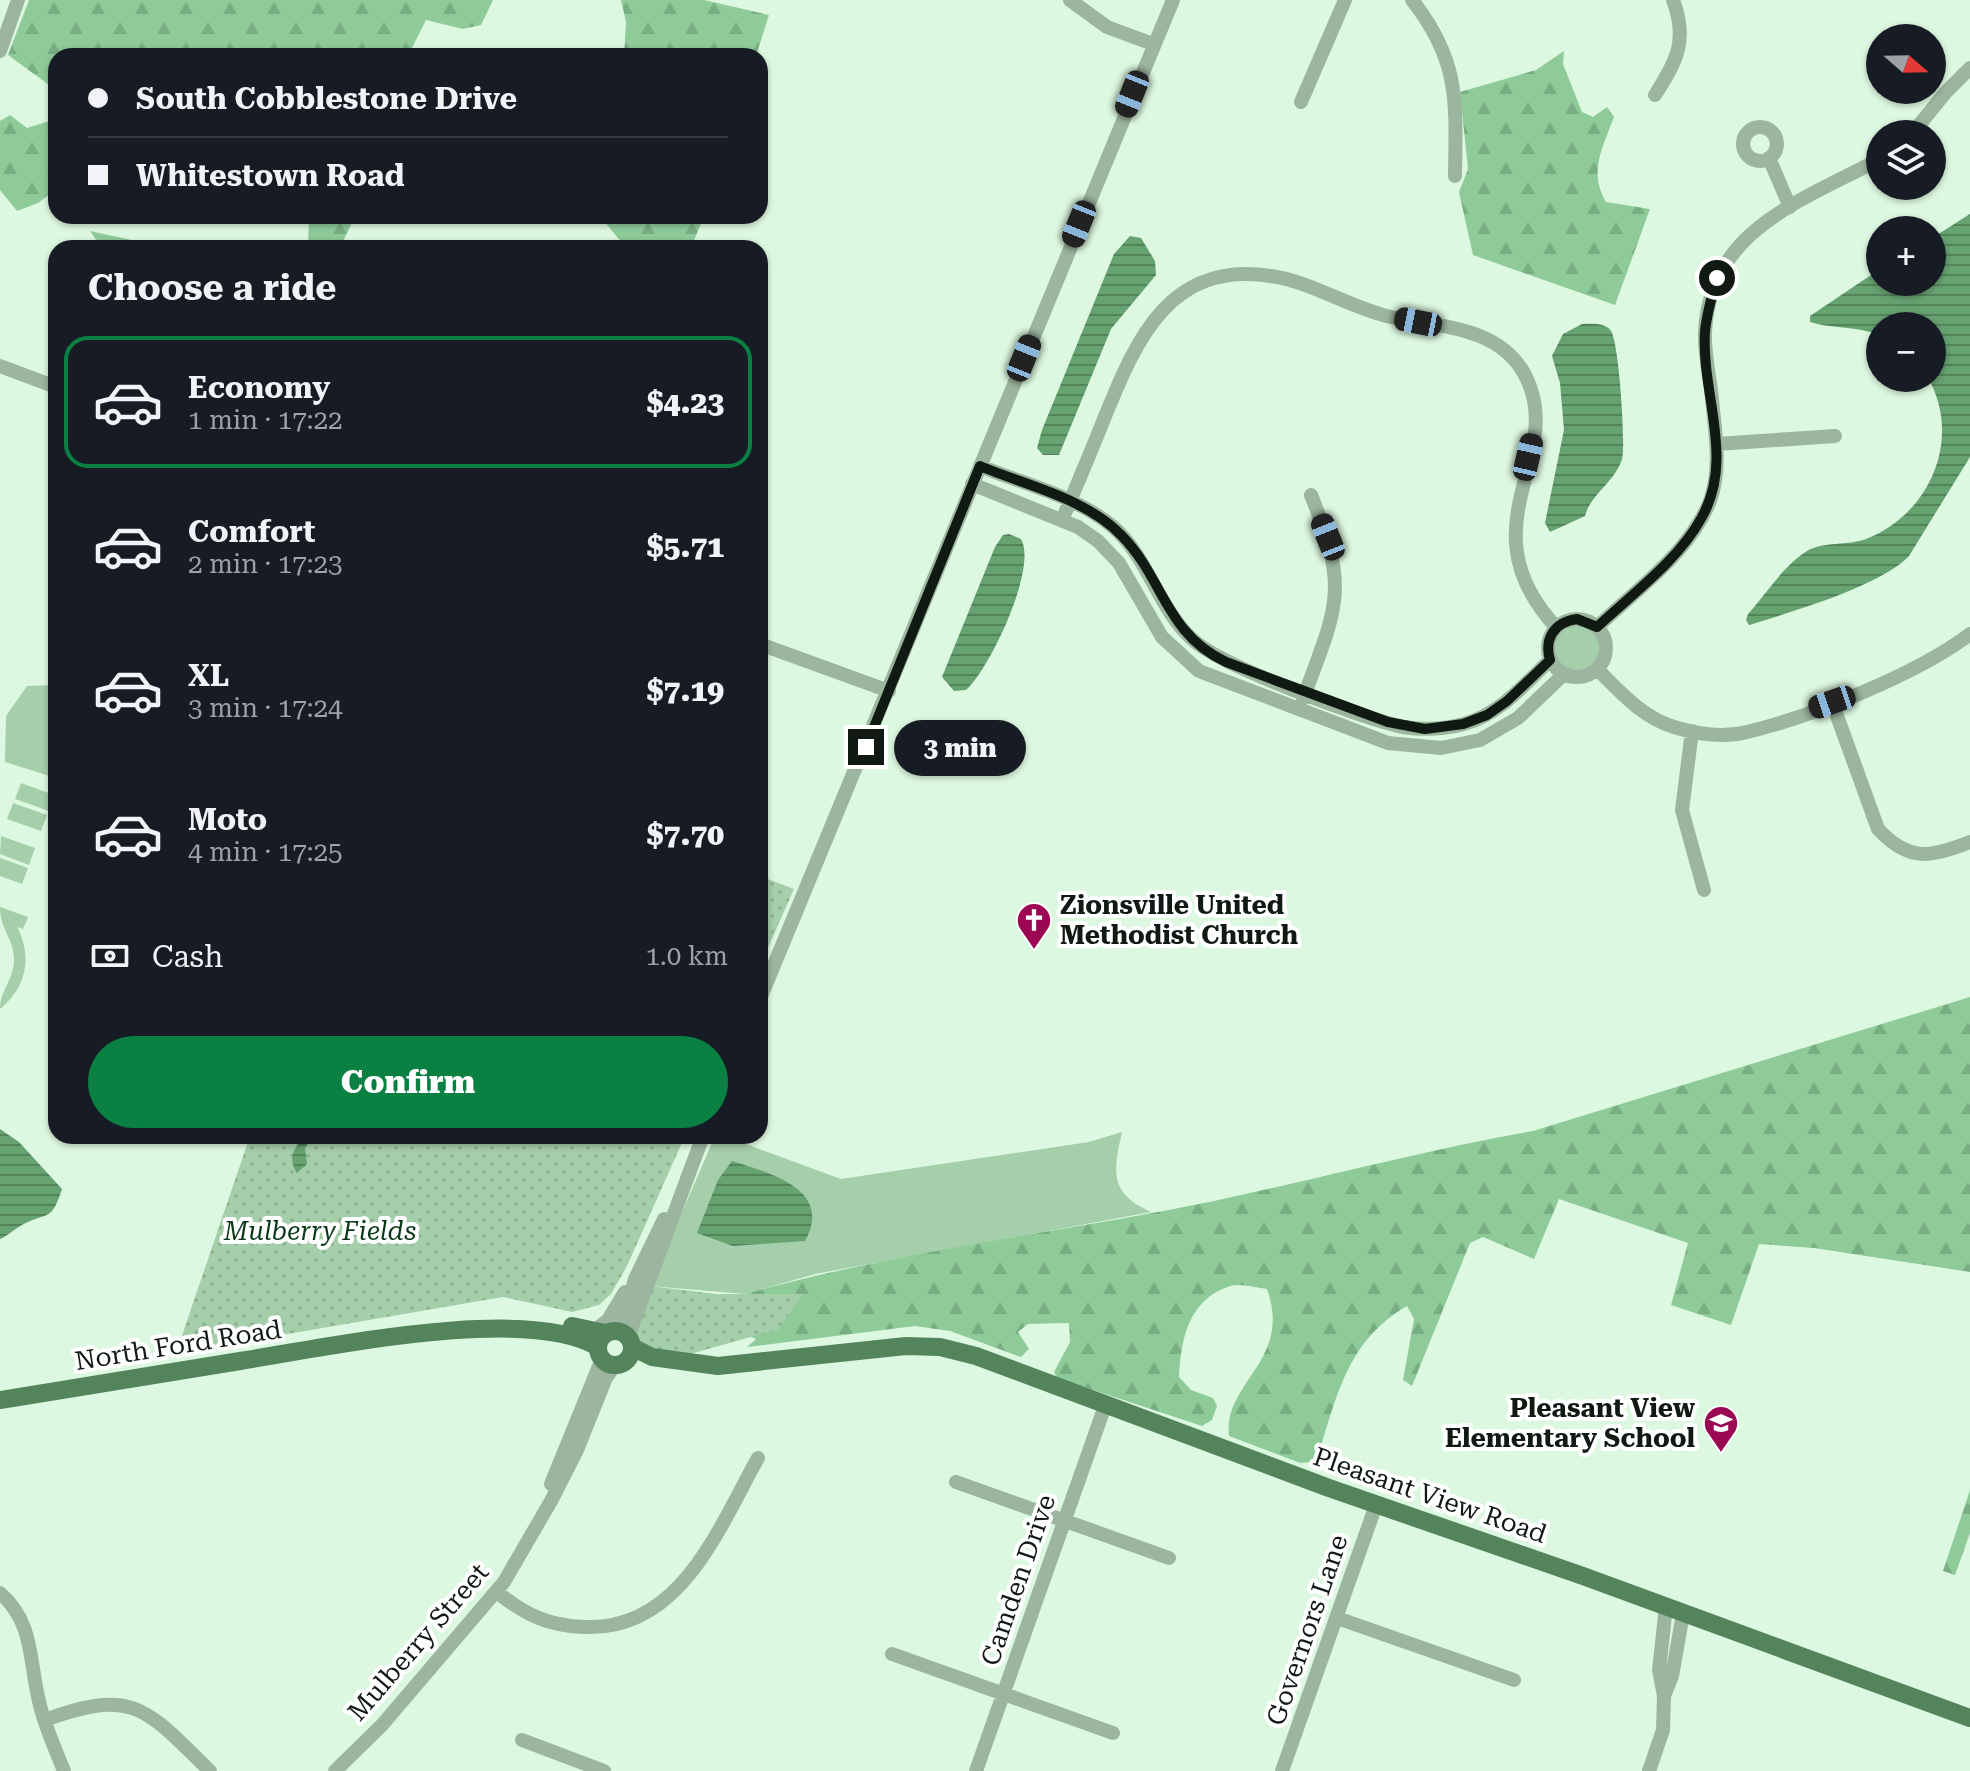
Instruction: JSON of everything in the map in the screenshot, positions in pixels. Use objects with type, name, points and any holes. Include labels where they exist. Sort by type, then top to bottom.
[{"type":"main road","name":"North Ford Road","points":[[0,1400],[365,1340],[508,1329],[560,1333],[613,1346]]},
{"type":"main road","name":"Pleasant View Road","points":[[613,1346],[652,1357],[718,1366],[906,1346],[940,1347],[976,1356],[1376,1505],[1970,1718]]},
{"type":"street","points":[[0,51],[18,0]]},
{"type":"street","points":[[1070,0],[1107,27],[1153,44]]},
{"type":"street","points":[[768,980],[1173,0]]},
{"type":"street","points":[[1301,102],[1345,0]]},
{"type":"street","points":[[1412,0],[1441,41],[1450,70],[1456,126],[1455,176]]},
{"type":"street","points":[[1655,95],[1678,59],[1680,32],[1673,0]]},
{"type":"street","points":[[1923,120],[1970,68]]},
{"type":"street","points":[[1769,158],[1790,207]]},
{"type":"street","points":[[1597,627],[1679,549],[1698,525],[1713,489],[1717,444],[1705,333],[1717,278],[1743,239],[1790,207],[1866,166]]},
{"type":"street","points":[[1062,520],[1129,357],[1157,315],[1184,293],[1216,280],[1251,275],[1284,279],[1373,312],[1482,336],[1515,362],[1528,382],[1535,415],[1516,513],[1516,548],[1529,590],[1556,627]]},
{"type":"street","points":[[0,366],[48,384]]},
{"type":"street","points":[[1717,444],[1835,436]]},
{"type":"street","points":[[980,466],[1070,502],[1100,517],[1122,535],[1175,620],[1202,648],[1234,665],[1405,727],[1449,727],[1497,709],[1550,660]]},
{"type":"street","points":[[972,484],[1089,533],[1113,555],[1157,630],[1187,662],[1220,682],[1403,747],[1451,747],[1502,729],[1525,712],[1564,674]]},
{"type":"street","points":[[1299,711],[1332,621],[1337,584],[1332,549],[1311,495]]},
{"type":"street","points":[[1577,619],[1597,627],[1606,646],[1597,669],[1580,677],[1564,674],[1550,660],[1549,641],[1556,627],[1577,619]]},
{"type":"street","points":[[1597,669],[1642,711],[1664,723],[1724,735],[1747,732],[1832,702],[1940,657],[1970,634]]},
{"type":"street","points":[[768,647],[889,691]]},
{"type":"street","points":[[1832,702],[1878,829],[1889,841],[1914,854],[1931,856],[1970,842]]},
{"type":"street","points":[[1692,731],[1682,810],[1704,890]]},
{"type":"street","points":[[613,1346],[608,1320],[635,1279],[700,1144]]},
{"type":"street","name":"Mulberry Street","points":[[335,1771],[382,1725],[497,1592],[530,1539],[685,1188],[686,1177]]},
{"type":"street","name":"Camden Drive","points":[[976,1771],[1105,1406]]},
{"type":"street","points":[[497,1592],[536,1619],[554,1625],[611,1626],[642,1615],[669,1598],[689,1575],[758,1458]]},
{"type":"street","points":[[956,1482],[1169,1558]]},
{"type":"street","name":"Governors Lane","points":[[1282,1771],[1376,1505]]},
{"type":"street","points":[[0,1593],[12,1606],[29,1636],[45,1720],[64,1771]]},
{"type":"street","points":[[1649,1771],[1663,1730],[1664,1696],[1659,1670],[1675,1610]]},
{"type":"street","points":[[1337,1618],[1514,1680]]},
{"type":"street","points":[[892,1654],[1113,1733]]},
{"type":"street","points":[[45,1720],[94,1704],[130,1707],[158,1722],[210,1771]]},
{"type":"street","points":[[522,1740],[604,1771]]},
{"type":"green space","points":[[29,0],[493,0],[481,25],[463,29],[426,20],[412,48],[48,48],[48,84],[8,55]]},
{"type":"green space","points":[[621,0],[704,0],[769,15],[759,48],[624,48],[626,22]]},
{"type":"green space","points":[[1564,51],[1563,64],[1582,112],[1593,117],[1607,107],[1614,117],[1598,170],[1598,180],[1606,202],[1650,209],[1615,305],[1473,255],[1459,192],[1468,169],[1460,92],[1536,70]]},
{"type":"green space","points":[[10,115],[27,128],[48,121],[48,196],[17,211],[0,190],[0,121]]},
{"type":"green space","points":[[309,224],[351,224],[344,240],[308,240]]},
{"type":"green space","points":[[606,224],[701,224],[694,240],[620,240]]},
{"type":"green space","points":[[90,231],[132,240],[96,240]]},
{"type":"green space","points":[[1577,624],[1594,631],[1601,648],[1594,665],[1577,672],[1560,665],[1553,648],[1560,631]]},
{"type":"green space","points":[[48,685],[48,775],[5,762],[6,716],[27,686]]},
{"type":"green space","points":[[21,783],[48,793],[48,811],[15,799]]},
{"type":"green space","points":[[13,803],[47,815],[41,831],[7,819]]},
{"type":"green space","points":[[1,836],[35,848],[29,865],[0,854]]},
{"type":"green space","points":[[0,858],[28,868],[22,884],[0,876]]},
{"type":"green space","points":[[768,879],[794,889],[768,948]]},
{"type":"green space","points":[[0,907],[28,917],[23,929],[17,927],[26,961],[21,982],[0,1009],[14,954]]},
{"type":"green space","points":[[1970,997],[1970,1272],[1814,1248],[1759,1244],[1731,1325],[1671,1305],[1688,1243],[1559,1199],[1534,1259],[1483,1237],[1470,1243],[1412,1386],[1403,1380],[1414,1319],[1407,1306],[1371,1335],[1348,1369],[1319,1453],[1311,1462],[1300,1463],[1229,1436],[1230,1417],[1236,1401],[1265,1353],[1271,1335],[1273,1314],[1267,1289],[1243,1285],[1216,1292],[1196,1311],[1190,1322],[1182,1349],[1179,1377],[1191,1390],[1213,1398],[1217,1406],[1212,1420],[1202,1426],[1057,1378],[1054,1372],[1070,1342],[1069,1323],[1028,1324],[1018,1332],[1029,1349],[1021,1357],[950,1331],[915,1326],[747,1347],[756,1339],[751,1337],[745,1294],[919,1254],[1214,1201],[1533,1131]]},
{"type":"green space","points":[[1122,1132],[1117,1180],[1127,1197],[1151,1212],[815,1274],[745,1294],[650,1286],[712,1144],[746,1144],[841,1179],[1089,1142]]},
{"type":"green space","name":"Mulberry Fields","points":[[247,1144],[681,1144],[627,1266],[611,1294],[599,1305],[572,1312],[503,1297],[176,1353]]},
{"type":"green space","points":[[650,1286],[716,1294],[803,1294],[779,1329],[676,1358],[638,1345],[635,1337]]},
{"type":"green space","points":[[1970,1490],[1970,1533],[1955,1575],[1943,1571]]},
{"type":"shaded area","points":[[1970,214],[1970,457],[1909,556],[1896,567],[1857,588],[1749,625],[1746,620],[1748,614],[1799,557],[1813,548],[1866,539],[1888,528],[1923,494],[1934,472],[1942,426],[1934,392],[1946,392],[1946,312],[1866,312],[1866,331],[1810,322],[1810,316],[1866,278],[1866,296],[1946,296],[1946,229]]},
{"type":"shaded area","points":[[1130,236],[1141,238],[1155,261],[1156,275],[1111,329],[1059,455],[1043,455],[1037,448],[1042,430],[1114,254]]},
{"type":"shaded area","points":[[1582,324],[1605,326],[1614,339],[1621,394],[1622,459],[1585,516],[1550,532],[1545,523],[1564,430],[1560,383],[1552,356],[1563,334]]},
{"type":"shaded area","points":[[1003,535],[1021,539],[1024,553],[1017,594],[998,641],[976,679],[966,690],[954,691],[942,677],[995,547]]},
{"type":"shaded area","points":[[0,1129],[19,1142],[62,1189],[51,1212],[0,1239]]},
{"type":"shaded area","points":[[298,1144],[308,1144],[305,1148],[307,1164],[297,1173],[292,1162]]},
{"type":"shaded area","points":[[732,1161],[779,1178],[804,1196],[811,1208],[812,1223],[805,1241],[733,1246],[697,1233],[718,1180]]},
{"type":"place","name":"Zionsville United Methodist Church","points":[[1034,951]]},
{"type":"place","name":"Pleasant View Elementary School","points":[[1721,1454]]},
{"type":"route","points":[[866,747],[980,466],[1086,509],[1108,523],[1133,548],[1180,627],[1202,648],[1226,662],[1405,727],[1449,727],[1487,715],[1514,695],[1550,660],[1549,641],[1556,627],[1577,619],[1597,627],[1679,549],[1703,517],[1712,494],[1717,465],[1705,333],[1717,278]]}]
